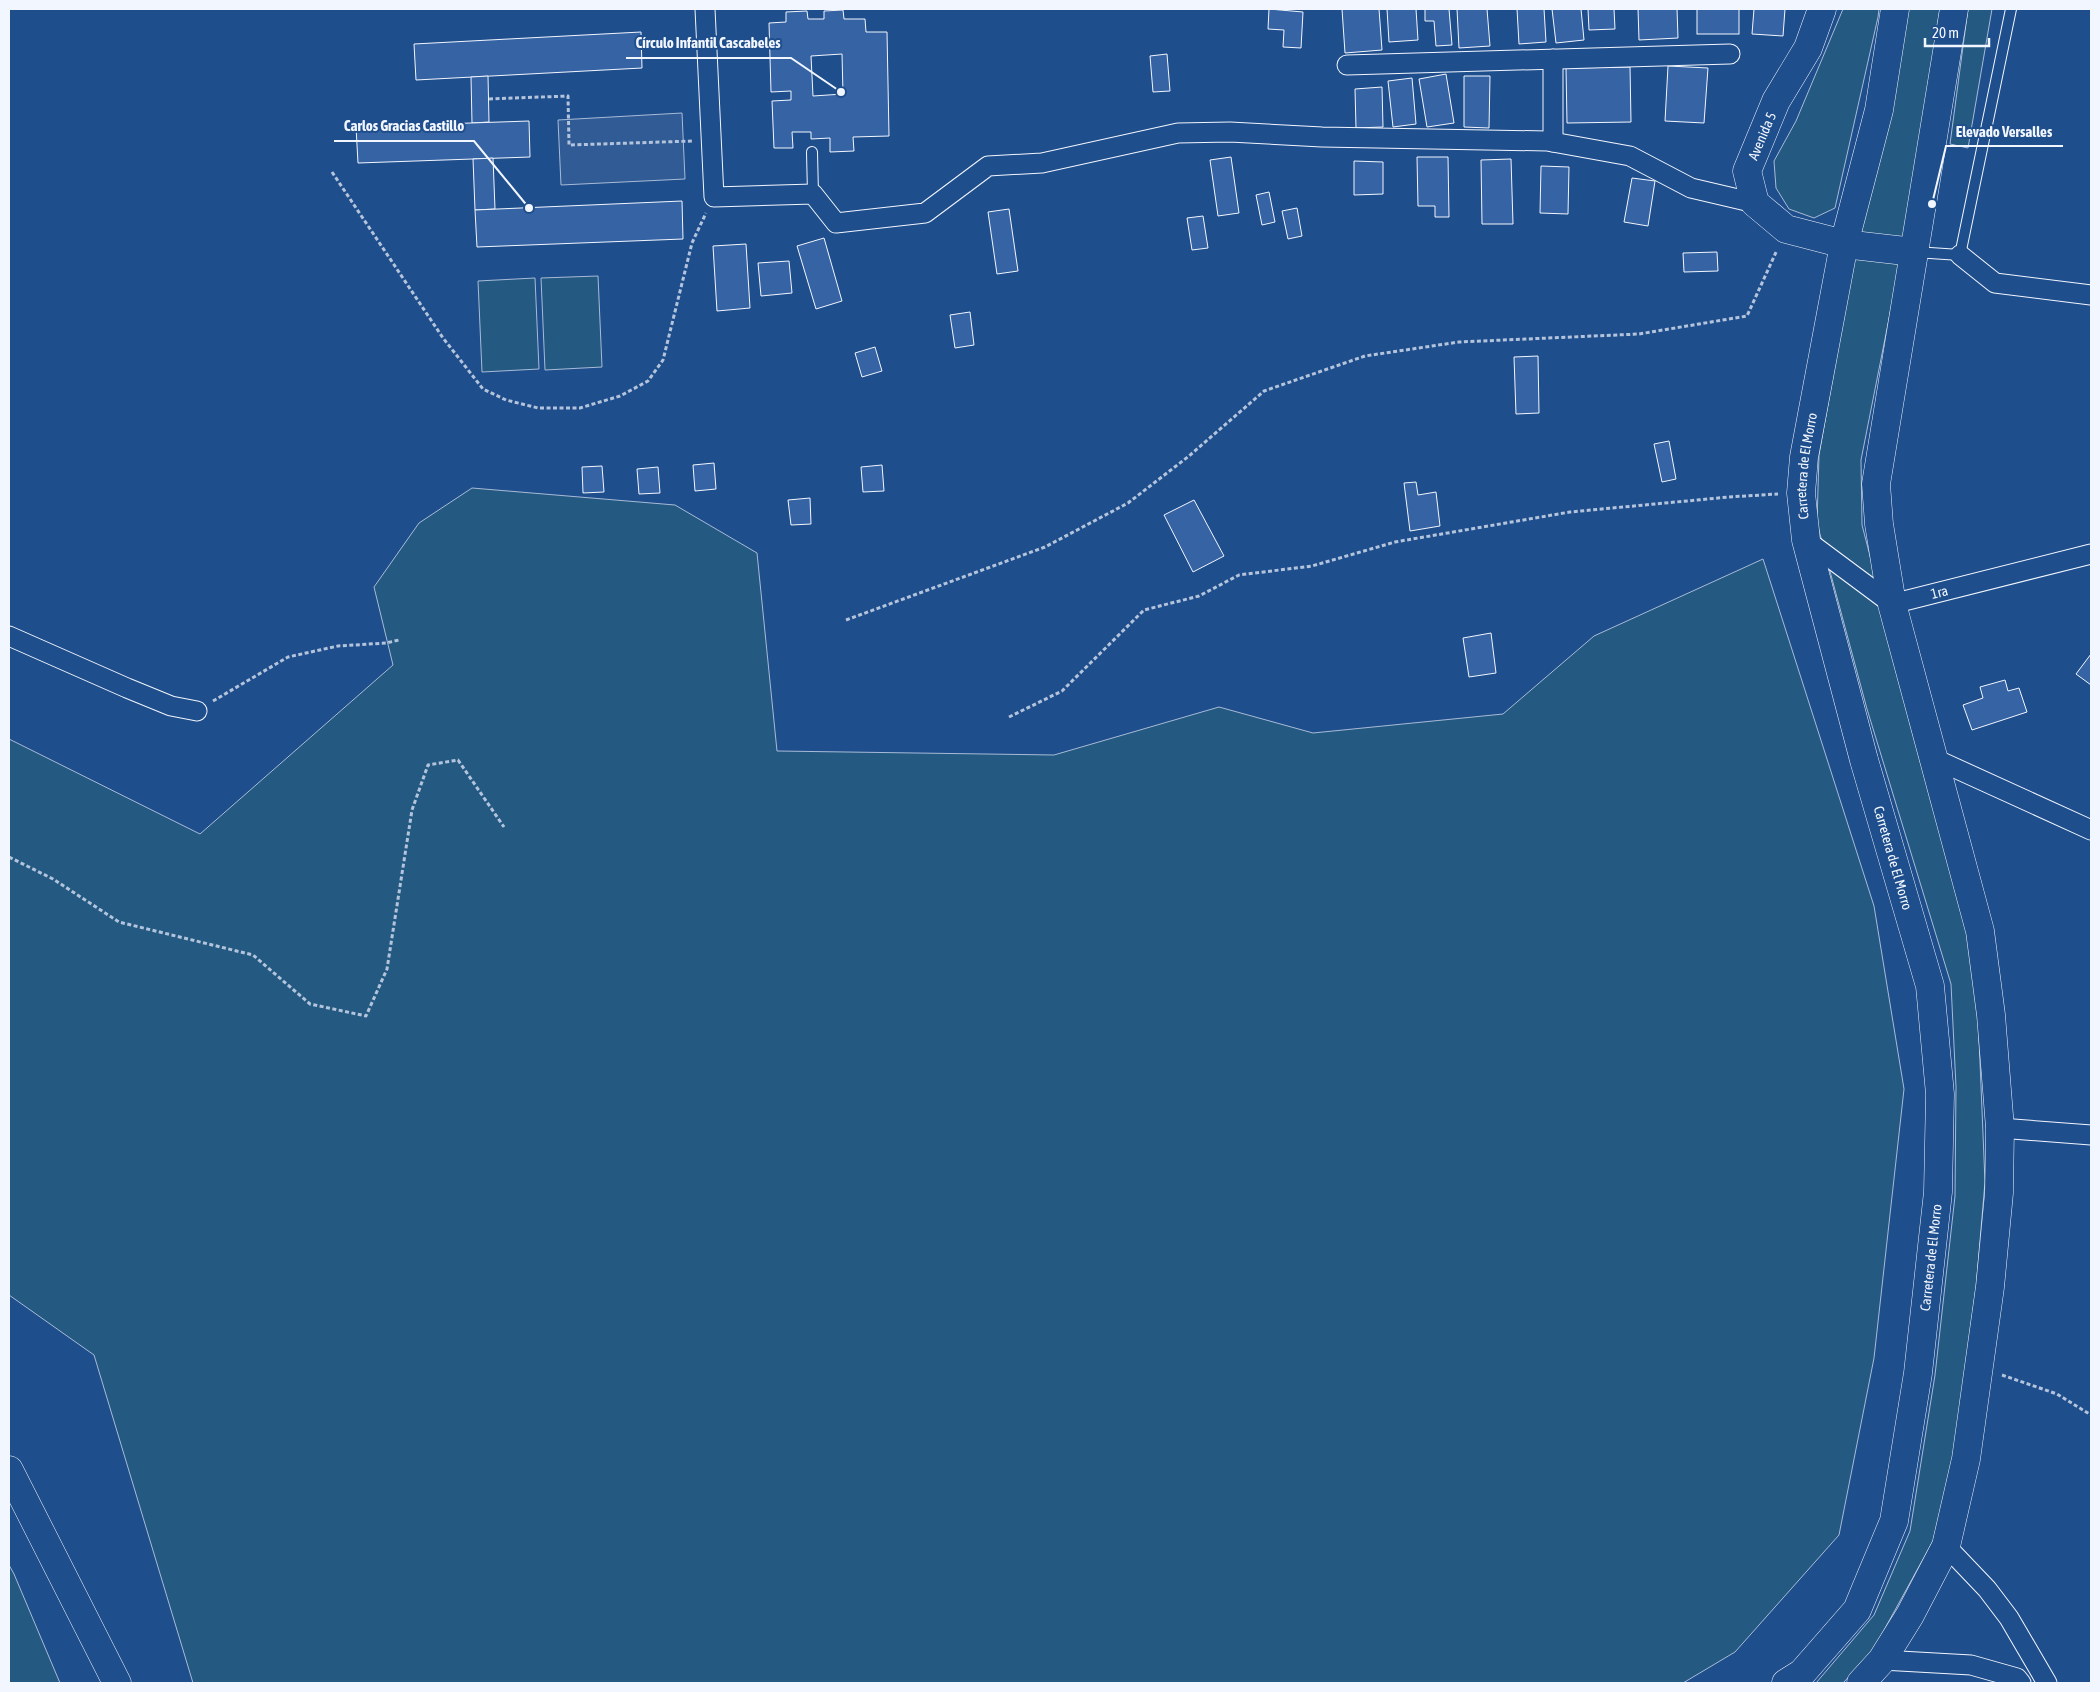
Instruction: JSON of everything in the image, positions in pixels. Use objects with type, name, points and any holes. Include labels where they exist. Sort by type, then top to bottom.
[{"type":"main road","name":"Avenida 5","points":[[1755,203],[1747,171],[1776,101],[1808,48],[1822,9]]},
{"type":"main road","name":"Carretera de El Morro","points":[[1786,1683],[1802,1672],[1857,1610],[1894,1521],[1918,1373],[1938,1192],[1940,1094],[1930,986],[1864,760],[1806,540],[1801,493],[1804,457],[1844,244],[1879,110],[1895,9]]},
{"type":"main road","points":[[1861,1683],[1882,1660],[1910,1615],[1946,1546],[1966,1459],[1990,1287],[2000,1193],[2000,1128],[1991,1015],[1980,931],[1892,604],[1879,524],[1876,484],[1954,9]]},
{"type":"main road","points":[[1755,203],[1786,229],[1844,244],[1914,252]]},
{"type":"main road","points":[[9,1470],[117,1683]]},
{"type":"street","points":[[705,9],[714,197],[813,194],[836,223],[926,213],[988,166],[1042,163],[1178,133],[1230,132],[1322,137],[1553,142],[1630,156],[1691,188],[1755,203]]},
{"type":"street","points":[[1347,65],[1730,54]]},
{"type":"street","points":[[1552,59],[1553,142]]},
{"type":"street","points":[[1960,255],[1995,284],[2091,296]]},
{"type":"street","points":[[1806,540],[1892,604]]},
{"type":"street","name":"1ra","points":[[1892,604],[2091,554]]},
{"type":"street","points":[[9,636],[171,706],[197,711]]},
{"type":"street","points":[[1933,758],[2091,830]]},
{"type":"street","points":[[2000,1128],[2091,1135]]},
{"type":"street","points":[[1946,1546],[1987,1589],[2009,1618],[2047,1683]]},
{"type":"street","points":[[1882,1660],[1971,1665],[2017,1678],[2021,1683]]},
{"type":"lane","points":[[1914,252],[1960,255],[2010,9]]},
{"type":"lane","points":[[812,152],[813,194]]},
{"type":"path","points":[[489,99],[568,96],[570,146],[712,140]]},
{"type":"path","points":[[332,172],[443,338],[483,389],[506,400],[538,408],[580,408],[620,396],[648,381],[663,360],[692,243],[714,197]]},
{"type":"path","points":[[846,620],[1044,547],[1128,503],[1189,456],[1264,391],[1365,356],[1459,342],[1639,334],[1747,316],[1786,229]]},
{"type":"path","points":[[1009,717],[1062,691],[1144,610],[1200,596],[1239,575],[1312,566],[1395,542],[1570,512],[1729,497],[1801,493]]},
{"type":"path","points":[[197,711],[288,657],[338,646],[386,643],[400,640]]},
{"type":"path","points":[[9,857],[53,879],[119,922],[254,955],[310,1004],[366,1016],[387,969],[412,810],[428,765],[458,760],[504,827]]},
{"type":"path","points":[[1978,1366],[2057,1394],[2091,1415]]},
{"type":"shaded area","points":[[1843,9],[1879,9],[1835,208],[1814,218],[1789,209],[1776,188],[1774,161],[1796,121]]},
{"type":"shaded area","points":[[1905,9],[1940,9],[1905,239],[1857,236]]},
{"type":"shaded area","points":[[1968,9],[1992,9],[1968,148],[1950,144]]},
{"type":"shaded area","points":[[682,113],[685,179],[561,185],[558,120]]},
{"type":"shaded area","points":[[1854,258],[1900,263],[1861,460],[1862,525],[1967,930],[1978,1014],[1985,1182],[1976,1288],[1952,1466],[1933,1541],[1872,1652],[1843,1683],[1816,1683],[1874,1615],[1910,1531],[1935,1375],[1955,1196],[1956,1087],[1951,984],[1867,709],[1817,523],[1819,455]]},
{"type":"shaded area","points":[[598,276],[602,367],[545,370],[541,278]]},
{"type":"shaded area","points":[[535,278],[539,369],[482,372],[478,281]]},
{"type":"shaded area","points":[[472,488],[675,505],[757,553],[777,751],[1054,755],[1219,707],[1313,733],[1503,714],[1594,636],[1763,559],[1874,906],[1904,1089],[1874,1358],[1839,1535],[1735,1652],[1683,1683],[193,1683],[94,1355],[9,1295],[9,739],[200,834],[393,665],[374,587],[419,523]]},
{"type":"shaded area","points":[[9,1565],[14,1574],[60,1683],[9,1683]]},
{"type":"building","points":[[1269,9],[1303,12],[1301,48],[1283,47],[1284,30],[1268,29]]},
{"type":"building","points":[[1342,9],[1379,9],[1382,50],[1345,53]]},
{"type":"building","points":[[1387,9],[1416,9],[1418,40],[1389,42]]},
{"type":"building","points":[[1425,9],[1449,9],[1452,45],[1436,46],[1434,21],[1425,21]]},
{"type":"building","points":[[1457,9],[1487,9],[1490,46],[1459,48]]},
{"type":"building","points":[[1517,9],[1544,9],[1546,42],[1519,44]]},
{"type":"building","points":[[1552,9],[1581,9],[1584,40],[1556,43]]},
{"type":"building","points":[[1588,9],[1614,9],[1615,29],[1589,30]]},
{"type":"building","points":[[1638,9],[1677,9],[1678,38],[1639,40]]},
{"type":"building","points":[[1697,9],[1739,9],[1739,34],[1697,34]]},
{"type":"building","points":[[1754,9],[1785,9],[1783,36],[1752,34]]},
{"type":"building","points":[[843,10],[844,19],[865,19],[866,32],[887,32],[889,136],[853,137],[854,151],[830,152],[830,138],[811,139],[811,132],[792,132],[793,148],[774,148],[772,101],[791,100],[791,91],[771,92],[769,23],[786,22],[786,12],[807,11],[808,19],[824,19],[824,11]],"holes":[[[842,54],[843,94],[813,96],[811,56]]]},
{"type":"building","points":[[641,32],[642,68],[416,80],[414,44]]},
{"type":"building","points":[[1167,54],[1170,91],[1153,92],[1150,56]]},
{"type":"building","points":[[1668,66],[1708,68],[1704,123],[1665,121]]},
{"type":"building","points":[[1630,67],[1631,122],[1567,123],[1566,68]]},
{"type":"building","points":[[1446,74],[1454,123],[1427,127],[1419,79]]},
{"type":"building","points":[[488,76],[489,122],[472,123],[471,77]]},
{"type":"building","points":[[1464,76],[1490,76],[1489,128],[1464,127]]},
{"type":"building","points":[[1412,78],[1416,124],[1393,127],[1388,81]]},
{"type":"building","points":[[1382,87],[1383,127],[1356,128],[1355,89]]},
{"type":"building","points":[[529,121],[530,157],[358,163],[356,127]]},
{"type":"building","points":[[1231,157],[1239,213],[1218,216],[1210,160]]},
{"type":"building","points":[[1417,157],[1448,157],[1449,217],[1435,217],[1435,206],[1418,206]]},
{"type":"building","points":[[493,158],[495,209],[475,210],[473,159]]},
{"type":"building","points":[[1511,159],[1513,224],[1482,224],[1481,160]]},
{"type":"building","points":[[1354,161],[1383,162],[1383,194],[1354,195]]},
{"type":"building","points":[[1541,166],[1569,167],[1568,214],[1540,213]]},
{"type":"building","points":[[1632,178],[1655,181],[1648,226],[1624,222]]},
{"type":"building","points":[[1269,192],[1275,222],[1262,225],[1256,195]]},
{"type":"building","points":[[682,201],[683,239],[477,247],[475,210]]},
{"type":"building","points":[[1297,208],[1302,236],[1288,239],[1282,211]]},
{"type":"building","points":[[1009,209],[1018,271],[997,274],[988,212]]},
{"type":"building","points":[[1203,216],[1208,248],[1192,250],[1187,218]]},
{"type":"building","points":[[824,238],[842,301],[816,309],[797,246]]},
{"type":"building","points":[[746,244],[750,308],[717,311],[713,246]]},
{"type":"building","points":[[1717,252],[1718,271],[1684,272],[1683,253]]},
{"type":"building","points":[[789,261],[792,293],[761,296],[758,263]]},
{"type":"building","points":[[970,312],[974,345],[955,348],[950,315]]},
{"type":"building","points":[[875,347],[882,371],[862,377],[855,353]]},
{"type":"building","points":[[1538,356],[1539,413],[1516,414],[1514,357]]},
{"type":"building","points":[[1669,441],[1676,479],[1662,482],[1654,444]]},
{"type":"building","points":[[714,463],[716,489],[695,491],[693,465]]},
{"type":"building","points":[[882,465],[884,491],[863,492],[861,467]]},
{"type":"building","points":[[602,466],[604,492],[583,493],[582,467]]},
{"type":"building","points":[[658,467],[660,493],[639,494],[637,469]]},
{"type":"building","points":[[1416,482],[1418,495],[1436,492],[1440,526],[1410,531],[1404,483]]},
{"type":"building","points":[[810,498],[811,524],[791,525],[788,500]]},
{"type":"building","points":[[1194,500],[1224,556],[1193,572],[1164,515]]},
{"type":"building","points":[[1491,633],[1496,673],[1469,677],[1463,638]]},
{"type":"building","points":[[2091,654],[2091,685],[2076,674]]},
{"type":"building","points":[[2005,680],[2008,691],[2019,688],[2027,712],[1972,730],[1963,705],[1983,698],[1980,687]]},
{"type":"place","name":"Círculo Infantil Cascabeles","points":[[841,92]]},
{"type":"place","name":"Elevado Versalles","points":[[1932,204]]},
{"type":"place","name":"Carlos Gracias Castillo","points":[[529,208]]}]
